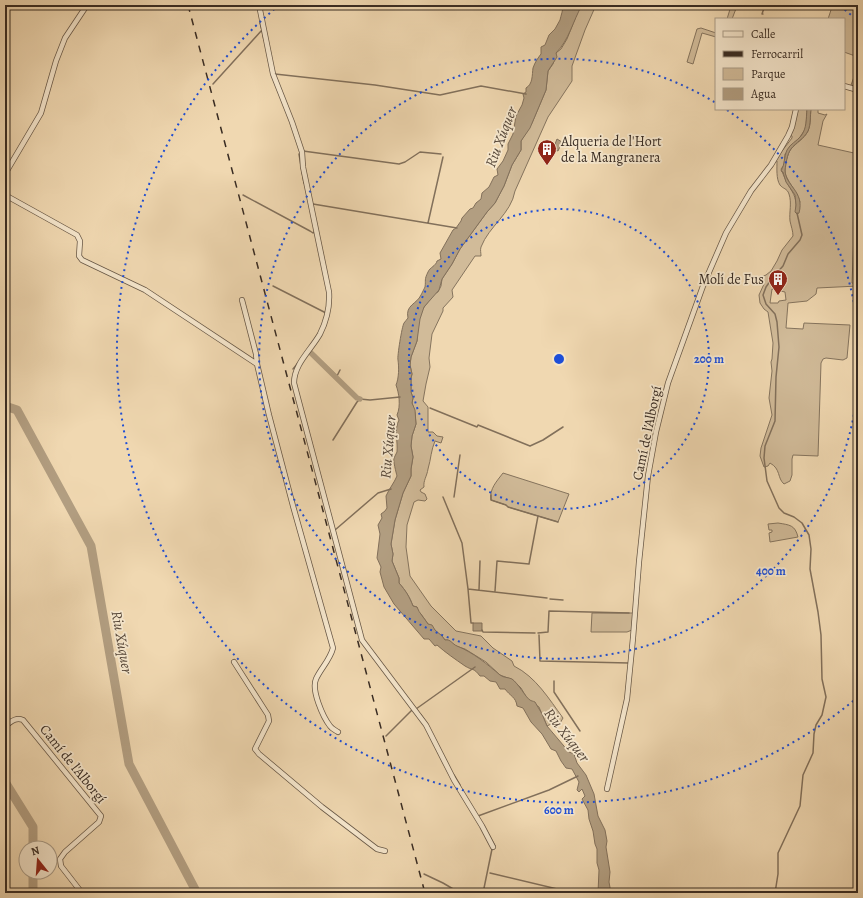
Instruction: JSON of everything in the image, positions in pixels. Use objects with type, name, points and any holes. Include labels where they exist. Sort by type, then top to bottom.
[{"type":"street","points":[[5,174],[41,113],[56,61],[65,38],[87,5]]},
{"type":"street","points":[[259,5],[273,74],[302,152],[303,167],[329,292],[330,305],[327,318],[320,334],[296,370],[294,383],[362,640],[426,725],[458,787],[479,820],[493,847]]},
{"type":"street","points":[[845,86],[858,90]]},
{"type":"street","name":"Camí de l'Alborgí","points":[[607,789],[626,699],[648,476],[656,432],[668,383],[703,286],[726,233],[745,200],[771,165],[788,136],[796,110]]},
{"type":"street","points":[[5,195],[76,235],[80,241],[79,256],[82,260],[145,290],[257,364]]},
{"type":"street","points":[[242,300],[293,506],[333,648],[331,656],[316,679],[314,686],[322,713],[331,727],[338,732]]},
{"type":"street","points":[[234,662],[268,715],[269,721],[256,749],[259,754],[322,807],[377,849],[385,851]]},
{"type":"street","name":"Camí de l'Alborgí","points":[[5,726],[13,720],[19,718],[23,720],[101,816],[99,822],[60,859],[61,866],[82,893]]},
{"type":"green space","points":[[582,5],[596,5],[572,66],[572,81],[548,117],[515,191],[513,199],[505,213],[485,240],[481,248],[481,256],[475,256],[452,290],[453,297],[443,308],[432,334],[429,358],[430,367],[423,401],[428,407],[428,432],[433,432],[437,436],[443,437],[441,443],[435,441],[424,487],[420,490],[425,494],[427,499],[425,501],[418,500],[414,502],[407,525],[406,547],[410,576],[431,606],[456,631],[481,636],[493,648],[512,661],[514,666],[535,682],[563,718],[559,725],[555,726],[551,724],[547,726],[539,707],[528,700],[521,688],[513,680],[500,675],[486,662],[465,649],[456,646],[448,640],[445,640],[428,624],[418,612],[417,607],[413,606],[399,583],[399,578],[392,561],[393,554],[391,544],[395,520],[403,493],[411,476],[413,457],[411,446],[412,436],[416,424],[412,403],[412,374],[410,365],[411,357],[417,341],[418,323],[422,310],[434,294],[438,292],[442,279],[460,249],[495,203],[504,186],[512,165],[521,150],[521,141],[532,123],[546,90],[548,71],[553,64],[556,53],[561,49],[567,39],[578,11]]},
{"type":"green space","points":[[728,5],[737,6],[732,18],[727,18],[731,6]]},
{"type":"green space","points":[[834,5],[851,5],[858,8],[858,57],[845,52],[845,18],[828,18]]},
{"type":"green space","points":[[701,28],[715,33],[715,37],[702,33],[693,64],[687,62],[697,29]]},
{"type":"green space","points":[[858,66],[858,87],[851,85]]},
{"type":"green space","points":[[798,110],[807,110],[806,128],[785,154],[784,165],[781,169],[795,197],[796,209],[800,202],[787,178],[785,166],[790,151],[808,131],[811,110],[818,110],[818,113],[825,115],[827,114],[823,121],[818,145],[854,153],[858,137],[858,211],[855,210],[852,283],[858,284],[858,286],[817,288],[816,294],[807,301],[788,303],[786,328],[803,329],[804,323],[850,325],[847,358],[843,360],[826,358],[823,359],[821,363],[818,456],[793,455],[792,475],[790,481],[784,484],[780,479],[776,468],[770,463],[768,466],[764,467],[760,456],[761,448],[772,415],[769,398],[773,343],[768,312],[760,303],[759,295],[764,284],[760,279],[761,277],[771,271],[782,250],[793,236],[790,221],[790,197],[787,191],[779,183],[777,161],[775,160],[792,138],[790,135]],"holes":[[[772,289],[785,292],[786,300],[779,301],[778,303],[770,303]]]},
{"type":"green space","points":[[503,473],[569,494],[558,522],[508,507],[491,500],[492,489]]},
{"type":"green space","points":[[768,524],[786,524],[794,528],[798,537],[770,542],[769,533],[772,532],[772,530],[769,530]]},
{"type":"green space","points":[[592,613],[633,613],[632,630],[627,632],[591,632]]},
{"type":"water","points":[[563,5],[582,5],[568,36],[556,53],[557,57],[548,71],[546,90],[530,128],[521,141],[521,150],[512,165],[504,186],[495,203],[460,249],[442,279],[439,290],[424,307],[420,319],[417,341],[411,357],[410,365],[412,374],[412,403],[415,410],[416,424],[412,436],[411,446],[413,457],[411,476],[403,493],[395,520],[391,544],[393,554],[392,561],[399,578],[399,583],[413,606],[417,607],[428,624],[432,625],[445,640],[450,641],[475,655],[502,676],[512,679],[528,699],[535,702],[547,726],[569,752],[574,754],[577,763],[586,775],[594,794],[598,816],[605,830],[611,893],[598,893],[599,870],[597,863],[597,849],[588,810],[582,799],[585,796],[582,789],[579,792],[577,790],[579,782],[572,769],[566,768],[556,751],[551,749],[542,734],[531,722],[523,708],[517,706],[514,699],[505,689],[500,689],[496,682],[490,681],[484,676],[480,676],[474,670],[465,666],[437,645],[435,646],[429,639],[424,639],[394,604],[384,587],[380,572],[381,567],[377,558],[380,534],[378,525],[382,518],[381,514],[387,508],[386,496],[397,476],[394,458],[397,452],[396,431],[399,420],[397,415],[399,396],[396,385],[399,369],[398,358],[400,342],[404,322],[408,318],[408,310],[421,295],[425,287],[428,272],[437,261],[441,259],[440,253],[453,230],[470,209],[473,208],[481,199],[482,193],[489,187],[494,177],[498,175],[497,169],[508,150],[508,144],[513,134],[516,116],[524,98],[523,94],[526,92],[526,88],[531,82],[533,68],[541,54],[541,47],[545,45],[549,35],[555,29],[560,20]]},
{"type":"water","points":[[807,110],[811,110],[808,131],[790,151],[785,170],[786,176],[799,199],[799,213],[797,214],[795,212],[795,195],[786,182],[783,172],[781,171],[787,150],[801,136],[806,123]]},
{"type":"water","points":[[557,139],[562,142],[558,151],[553,149]]},
{"type":"water","points":[[473,623],[482,623],[482,631],[473,631]]},
{"type":"waterway","points":[[763,14],[765,5]]},
{"type":"waterway","points":[[260,23],[262,30]]},
{"type":"waterway","points":[[213,84],[262,30],[264,40]]},
{"type":"waterway","points":[[275,74],[375,85],[440,95],[481,86],[526,94]]},
{"type":"waterway","points":[[303,151],[399,164],[405,162],[420,152],[441,154]]},
{"type":"waterway","points":[[299,154],[304,183]]},
{"type":"waterway","points":[[428,223],[443,157]]},
{"type":"waterway","points":[[243,195],[313,233],[314,232]]},
{"type":"waterway","points":[[313,204],[457,228]]},
{"type":"waterway","points":[[775,893],[778,874],[778,853],[800,806],[803,775],[813,753],[816,725],[822,715],[826,697],[822,679],[821,635],[810,569],[811,549],[809,535],[802,523],[794,517],[784,513],[779,508],[767,481],[764,458],[765,446],[775,421],[776,377],[779,347],[775,314],[766,304],[763,295],[766,287],[783,266],[788,254],[800,240],[802,235],[797,213]]},
{"type":"waterway","points":[[273,286],[326,313]]},
{"type":"waterway","points":[[311,351],[337,376],[340,370]]},
{"type":"waterway","points":[[310,352],[357,398],[360,399]]},
{"type":"waterway","points":[[293,369],[298,363]]},
{"type":"waterway","points":[[333,440],[360,399],[370,400],[400,397]]},
{"type":"waterway","name":"Riu Xúquer","points":[[5,406],[17,410],[91,546],[129,764],[197,893]]},
{"type":"waterway","points":[[430,408],[530,446],[543,440],[563,427]]},
{"type":"waterway","points":[[454,497],[460,455]]},
{"type":"waterway","points":[[335,530],[378,493],[391,489]]},
{"type":"waterway","points":[[491,495],[491,500],[538,516]]},
{"type":"waterway","points":[[443,497],[462,543],[468,589]]},
{"type":"waterway","points":[[495,591],[497,561],[529,564],[538,516],[558,522]]},
{"type":"waterway","points":[[479,590],[480,561]]},
{"type":"waterway","points":[[473,623],[471,623],[468,589],[547,598]]},
{"type":"waterway","points":[[550,599],[563,600]]},
{"type":"waterway","points":[[538,633],[548,632],[549,611],[629,613]]},
{"type":"waterway","points":[[482,630],[483,632],[535,633]]},
{"type":"waterway","points":[[539,635],[540,661],[629,663]]},
{"type":"waterway","points":[[416,709],[475,667]]},
{"type":"waterway","points":[[554,681],[554,692],[580,731]]},
{"type":"waterway","points":[[386,736],[412,710]]},
{"type":"waterway","points":[[421,715],[428,725]]},
{"type":"waterway","points":[[454,775],[460,785]]},
{"type":"waterway","points":[[478,816],[549,790],[578,776]]},
{"type":"waterway","name":"Riu Xúquer","points":[[5,782],[33,827],[33,840]]},
{"type":"waterway","points":[[489,835],[495,846]]},
{"type":"waterway","points":[[483,893],[492,849]]},
{"type":"waterway","points":[[490,873],[574,893]]},
{"type":"waterway","points":[[424,874],[460,893]]},
{"type":"waterway","name":"Riu Xúquer","points":[[33,880],[33,893]]},
{"type":"railway","points":[[188,5],[425,893]]},
{"type":"place","name":"Alqueria de l'Hort de la Mangranera","points":[[547,166]]},
{"type":"place","name":"Molí de Fus","points":[[778,296]]}]
